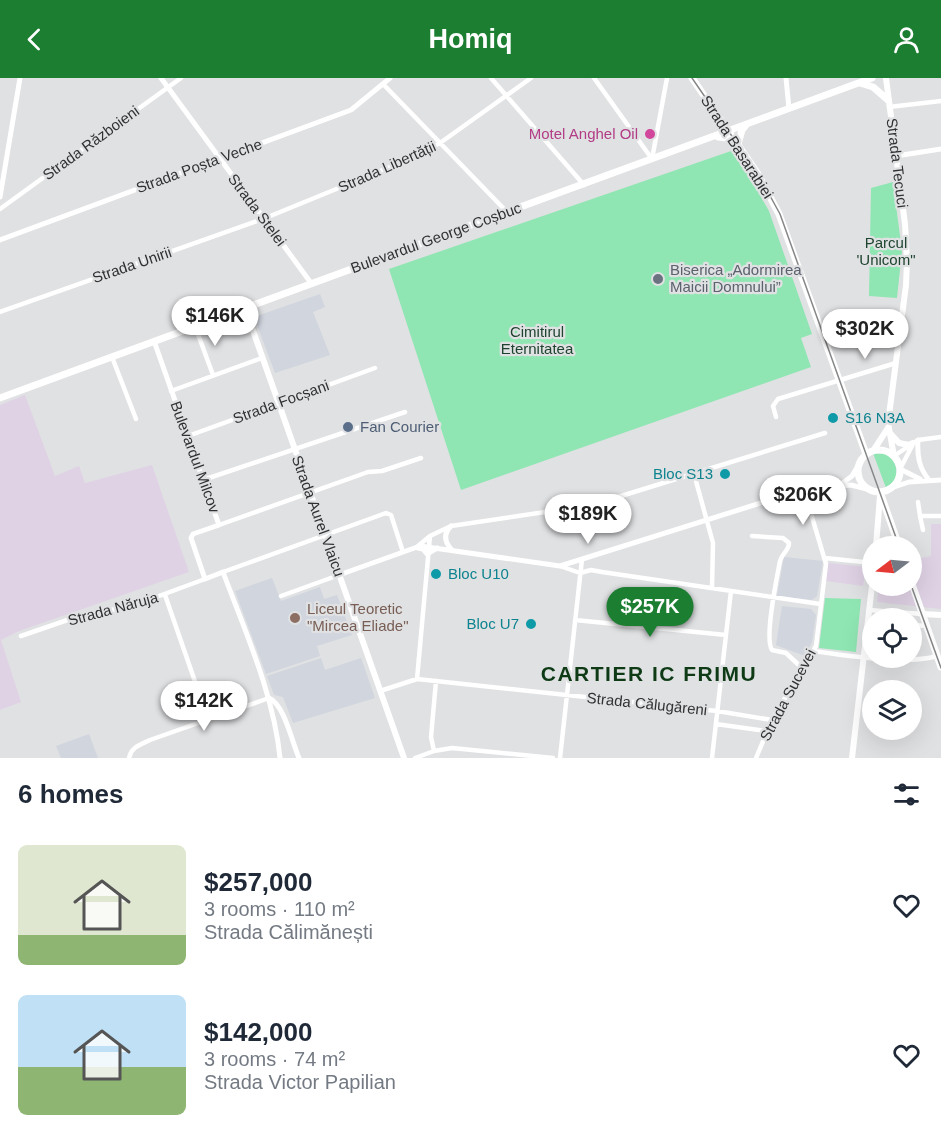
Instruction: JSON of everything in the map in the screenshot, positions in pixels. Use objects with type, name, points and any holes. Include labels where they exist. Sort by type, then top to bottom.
[{"type":"main road","name":"Strada Basarabiei","points":[[692,78],[758,174],[779,214],[840,380],[870,452]]},
{"type":"main road","name":"Bulevardul George Coșbuc","points":[[0,398],[872,78]]},
{"type":"main road","name":"Strada Tecuci","points":[[870,452],[883,438],[888,427],[907,261],[905,224],[886,78]]},
{"type":"main road","points":[[860,82],[873,87],[889,103]]},
{"type":"main road","points":[[712,137],[719,128],[721,119]]},
{"type":"main road","points":[[712,137],[726,138],[738,144],[742,130],[747,124]]},
{"type":"main road","name":"Strada Aurel Vlaicu","points":[[245,308],[404,758]]},
{"type":"main road","points":[[888,427],[891,437],[899,443],[909,445],[916,442]]},
{"type":"main road","name":"Strada Tecuci","points":[[888,427],[894,456]]},
{"type":"main road","points":[[884,450],[894,456],[900,470],[898,480],[891,488],[880,492],[866,487],[859,477],[859,464],[870,452],[884,450]]},
{"type":"main road","points":[[877,536],[880,492]]},
{"type":"main road","points":[[880,492],[895,536]]},
{"type":"main road","points":[[941,615],[922,614],[941,667]]},
{"type":"main road","points":[[852,758],[863,668]]},
{"type":"street","points":[[0,196],[20,78]]},
{"type":"street","name":"Strada Stelei","points":[[161,78],[311,283]]},
{"type":"street","name":"Strada Războieni","points":[[0,209],[181,78]]},
{"type":"street","name":"Strada Poșta Veche","points":[[0,240],[351,110],[390,78]]},
{"type":"street","points":[[491,78],[584,185]]},
{"type":"street","name":"Strada Libertății","points":[[263,219],[390,167],[440,143],[531,78]]},
{"type":"street","points":[[594,78],[652,159]]},
{"type":"street","points":[[652,159],[667,78]]},
{"type":"street","points":[[786,78],[789,109]]},
{"type":"street","points":[[383,84],[507,212]]},
{"type":"street","points":[[889,103],[941,101]]},
{"type":"street","points":[[896,156],[941,149]]},
{"type":"street","name":"Strada Unirii","points":[[0,312],[263,219]]},
{"type":"street","points":[[195,326],[213,375]]},
{"type":"street","name":"Bulevardul Milcov","points":[[154,341],[219,525],[191,535],[205,579]]},
{"type":"street","points":[[112,357],[136,419]]},
{"type":"street","points":[[171,391],[262,358]]},
{"type":"street","points":[[776,417],[773,406],[776,400],[896,363]]},
{"type":"street","name":"Strada Focșani","points":[[188,436],[375,368]]},
{"type":"street","points":[[203,480],[405,412]]},
{"type":"street","points":[[417,547],[430,536],[451,526],[592,505],[825,433]]},
{"type":"street","points":[[894,456],[916,442],[941,436]]},
{"type":"street","points":[[916,442],[900,470],[927,480]]},
{"type":"street","points":[[916,442],[920,466],[927,480]]},
{"type":"street","points":[[219,525],[368,472],[382,471],[421,458]]},
{"type":"street","points":[[839,485],[852,476],[859,464]]},
{"type":"street","points":[[694,474],[713,543],[712,588]]},
{"type":"street","points":[[891,488],[905,482],[941,480]]},
{"type":"street","points":[[560,566],[804,490],[851,485],[871,490]]},
{"type":"street","name":"Strada Sucevei","points":[[756,758],[766,731],[814,651],[825,558],[804,490]]},
{"type":"street","points":[[918,502],[922,530]]},
{"type":"street","points":[[205,579],[387,513],[391,515],[403,552]]},
{"type":"street","points":[[920,516],[941,516]]},
{"type":"street","points":[[451,526],[445,539],[452,550]]},
{"type":"street","points":[[417,679],[430,536]]},
{"type":"street","points":[[752,536],[783,537],[789,543],[787,551],[781,556],[774,597],[770,646],[772,650],[790,657],[803,669]]},
{"type":"street","points":[[417,547],[423,549],[427,554]]},
{"type":"street","points":[[281,596],[417,547],[428,547],[560,566],[580,573],[591,570],[820,604]]},
{"type":"street","points":[[427,554],[438,548]]},
{"type":"street","points":[[825,558],[862,562]]},
{"type":"street","points":[[560,758],[582,559]]},
{"type":"street","points":[[223,572],[268,698],[277,731],[280,758]]},
{"type":"street","name":"Strada Năruja","points":[[21,636],[79,616],[132,606],[205,579]]},
{"type":"street","points":[[712,758],[731,591]]},
{"type":"street","points":[[165,595],[208,719]]},
{"type":"street","points":[[575,620],[726,634]]},
{"type":"street","points":[[922,626],[927,626]]},
{"type":"street","points":[[814,651],[862,657]]},
{"type":"street","points":[[922,659],[937,656]]},
{"type":"street","name":"Strada Călugăreni","points":[[380,691],[417,679],[717,711],[772,720]]},
{"type":"street","points":[[434,751],[430,737],[436,681]]},
{"type":"street","points":[[129,758],[130,752],[139,745],[268,698],[275,700],[280,708],[299,758]]},
{"type":"street","points":[[716,724],[766,731]]},
{"type":"street","points":[[415,758],[434,751],[452,748],[553,758]]},
{"type":"shaded area","points":[[320,294],[325,307],[313,312],[330,355],[275,373],[254,317]]},
{"type":"shaded area","points":[[25,395],[55,476],[79,466],[85,483],[152,465],[189,572],[19,631],[1,640],[21,702],[0,710],[0,405]]},
{"type":"shaded area","points":[[931,524],[941,524],[941,609],[877,602],[878,596],[922,596],[922,558],[931,556]]},
{"type":"shaded area","points":[[784,557],[823,561],[817,596],[812,600],[777,596]]},
{"type":"shaded area","points":[[828,563],[862,567],[862,586],[826,581]]},
{"type":"shaded area","name":"Liceul Teoretic \"Mircea Eliade\"","points":[[272,578],[281,601],[320,587],[324,599],[337,595],[352,635],[317,646],[320,656],[266,674],[235,591]]},
{"type":"shaded area","points":[[782,606],[811,609],[816,615],[812,642],[805,656],[776,645]]},
{"type":"shaded area","points":[[321,658],[325,670],[361,658],[375,698],[293,723],[283,697],[274,695],[267,676]]},
{"type":"shaded area","points":[[89,734],[98,758],[61,758],[56,746]]},
{"type":"green space","name":"Cimitirul Eternitatea","points":[[734,150],[769,211],[812,334],[801,338],[811,367],[461,490],[389,269]]},
{"type":"green space","name":"Parcul 'Unicom\"","points":[[893,182],[902,251],[897,298],[869,296],[871,188]]},
{"type":"green space","points":[[873,453],[886,454],[896,467],[896,476],[886,488]]},
{"type":"green space","points":[[825,598],[861,599],[856,652],[819,648]]},
{"type":"tram line","points":[[692,78],[758,174],[780,214],[895,536]]},
{"type":"tram line","points":[[915,596],[941,668]]},
{"type":"place","name":"Motel Anghel Oil","points":[[650,134]]},
{"type":"place","name":"Biserica „Adormirea Maicii Domnului”","points":[[658,279]]},
{"type":"place","name":"S16 N3A","points":[[833,418]]},
{"type":"place","name":"Fan Courier","points":[[348,427]]},
{"type":"place","name":"Bloc S13","points":[[725,474]]},
{"type":"place","name":"Bloc U10","points":[[436,574]]},
{"type":"place","name":"Liceul Teoretic \"Mircea Eliade\"","points":[[295,618]]},
{"type":"place","name":"Bloc U7","points":[[531,624]]},
{"type":"district","name":"CARTIER IC FRIMU","points":[[649,674]]}]
